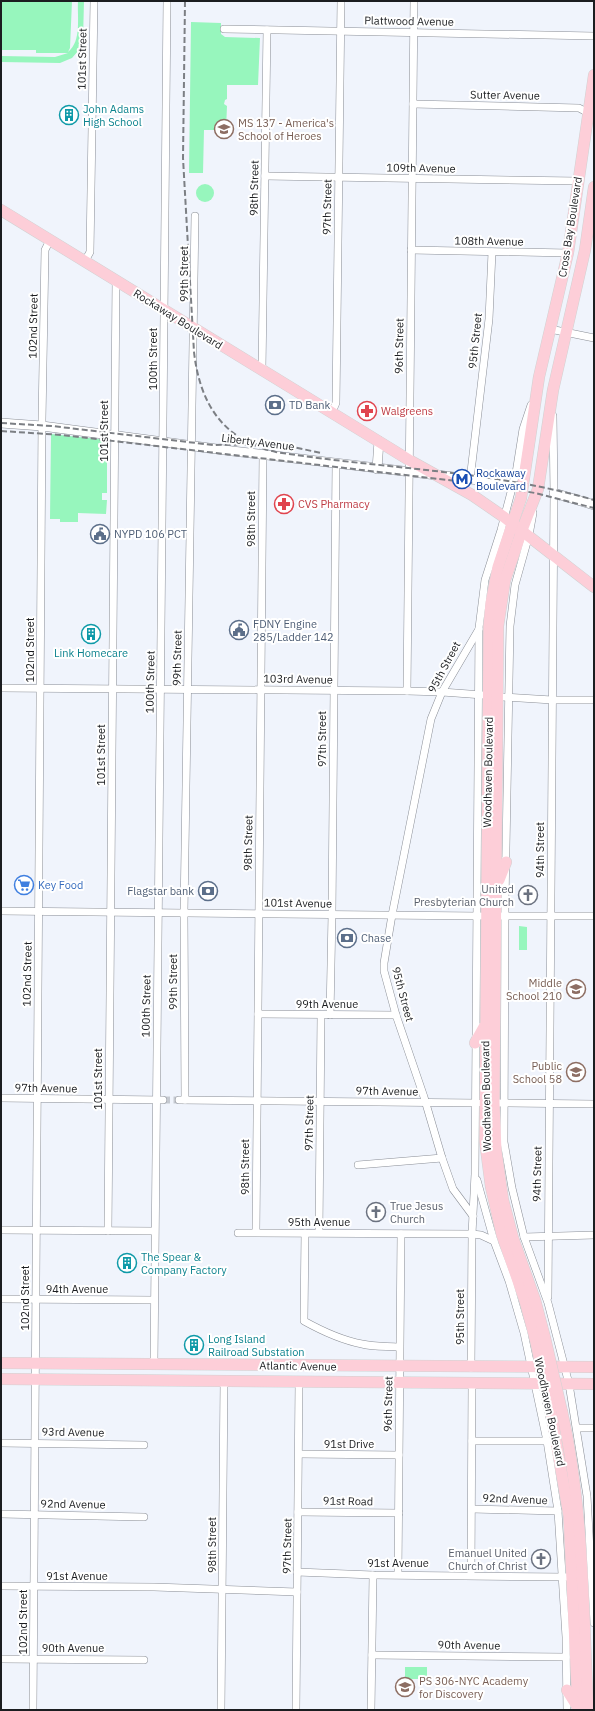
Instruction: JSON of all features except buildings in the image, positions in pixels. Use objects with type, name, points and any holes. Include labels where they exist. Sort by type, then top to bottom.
[{"type":"main road","name":"Cross Bay Boulevard","points":[[521,530],[521,498],[539,377],[568,253],[578,181],[591,114],[594,75]]},
{"type":"main road","name":"Cross Bay Boulevard","points":[[521,530],[536,496],[553,390],[585,250],[594,187]]},
{"type":"main road","name":"Rockaway Boulevard","points":[[1,210],[504,517],[594,587]]},
{"type":"main road","name":"Woodhaven Boulevard","points":[[521,530],[498,568],[491,604],[496,888],[491,916],[485,1025],[489,1103],[503,1200],[513,1238],[535,1300],[540,1338],[556,1412],[576,1492],[587,1692],[578,1709]]},
{"type":"main road","name":"Woodhaven Boulevard","points":[[489,1103],[493,696]]},
{"type":"main road","points":[[496,888],[506,862]]},
{"type":"main road","points":[[476,1043],[485,1025]]},
{"type":"main road","name":"Atlantic Avenue","points":[[1,1363],[471,1368],[530,1366],[594,1368]]},
{"type":"main road","name":"Atlantic Avenue","points":[[1,1379],[594,1384]]},
{"type":"main road","name":"Woodhaven Boulevard","points":[[578,1709],[580,1577]]},
{"type":"main road","points":[[587,1692],[594,1673]]},
{"type":"main road","points":[[567,1690],[578,1709]]},
{"type":"street","name":"101st Street","points":[[85,261],[90,252],[94,1]]},
{"type":"street","name":"100th Street","points":[[154,1364],[154,1231],[160,1100],[158,913],[164,443],[163,310],[167,1]]},
{"type":"street","name":"97th Street","points":[[332,412],[336,402],[341,1]]},
{"type":"street","name":"96th Street","points":[[407,691],[414,1]]},
{"type":"street","name":"Plattwood Avenue","points":[[224,29],[594,36]]},
{"type":"street","name":"98th Street","points":[[262,370],[267,30]]},
{"type":"street","name":"Sutter Avenue","points":[[413,104],[579,108],[591,114]]},
{"type":"street","name":"109th Avenue","points":[[265,176],[578,181]]},
{"type":"street","name":"99th Street","points":[[182,1100],[195,216]]},
{"type":"street","name":"102nd Street","points":[[33,1710],[42,426],[45,250],[50,240]]},
{"type":"street","name":"108th Avenue","points":[[411,250],[568,253]]},
{"type":"street","name":"95th Street","points":[[470,480],[489,319],[492,252]]},
{"type":"street","name":"101st Street","points":[[108,1231],[116,280]]},
{"type":"street","points":[[550,329],[594,338]]},
{"type":"street","name":"Cross Bay Boulevard","points":[[504,517],[513,484],[523,429],[539,377]]},
{"type":"street","name":"Cross Bay Boulevard","points":[[553,390],[554,493]]},
{"type":"street","name":"Liberty Avenue","points":[[1,423],[42,426],[164,443],[409,473],[513,484]]},
{"type":"street","points":[[377,469],[379,441]]},
{"type":"street","name":"98th Street","points":[[256,1232],[263,454]]},
{"type":"street","name":"97th Street","points":[[330,1015],[336,464]]},
{"type":"street","points":[[554,493],[594,505]]},
{"type":"street","name":"94th Street","points":[[548,1303],[554,493]]},
{"type":"street","name":"Woodhaven Boulevard","points":[[504,517],[485,580],[479,628],[493,696],[506,862],[491,916],[476,1043],[489,1103],[504,1142],[512,1188],[524,1237],[548,1303],[569,1384],[590,1497],[580,1577],[566,1657],[567,1690]]},
{"type":"street","name":"Woodhaven Boulevard","points":[[493,696],[510,626],[521,530]]},
{"type":"street","name":"95th Street","points":[[471,1368],[473,1216],[454,1189],[442,1158],[426,1103],[396,1015],[384,971],[384,963],[428,730],[435,707],[442,692],[479,628]]},
{"type":"street","name":"103rd Avenue","points":[[1,688],[407,691],[552,700],[594,700]]},
{"type":"street","name":"101st Avenue","points":[[1,911],[594,916]]},
{"type":"street","name":"99th Avenue","points":[[258,1014],[396,1015]]},
{"type":"street","name":"97th Street","points":[[319,1232],[321,1015]]},
{"type":"street","name":"97th Avenue","points":[[1,1098],[160,1100]]},
{"type":"street","name":"97th Avenue","points":[[182,1100],[594,1104]]},
{"type":"street","name":"Woodhaven Boulevard","points":[[473,1216],[475,1174],[489,1103]]},
{"type":"street","points":[[358,1165],[442,1158]]},
{"type":"street","name":"Woodhaven Boulevard","points":[[475,1174],[494,1241],[509,1281],[524,1333],[547,1441],[558,1511],[594,1623]]},
{"type":"street","points":[[1,1230],[154,1231]]},
{"type":"street","name":"95th Avenue","points":[[238,1233],[319,1232],[472,1234],[480,1235],[494,1241]]},
{"type":"street","points":[[305,1233],[304,1321],[322,1331],[353,1342],[399,1347]]},
{"type":"street","name":"96th Street","points":[[398,1574],[401,1234]]},
{"type":"street","points":[[524,1237],[594,1236]]},
{"type":"street","name":"94th Avenue","points":[[1,1299],[154,1300]]},
{"type":"street","name":"98th Street","points":[[221,1710],[224,1381]]},
{"type":"street","name":"97th Street","points":[[296,1710],[299,1382]]},
{"type":"street","points":[[471,1575],[472,1383]]},
{"type":"street","points":[[577,1428],[594,1428]]},
{"type":"street","points":[[472,1441],[547,1441]]},
{"type":"street","name":"93rd Avenue","points":[[1,1443],[144,1445]]},
{"type":"street","name":"91st Drive","points":[[298,1454],[399,1455]]},
{"type":"street","name":"92nd Avenue","points":[[472,1509],[558,1511]]},
{"type":"street","name":"91st Road","points":[[298,1512],[399,1513]]},
{"type":"street","name":"92nd Avenue","points":[[1,1514],[144,1517]]},
{"type":"street","name":"91st Avenue","points":[[298,1572],[373,1575],[398,1574],[580,1577]]},
{"type":"street","points":[[371,1710],[373,1575]]},
{"type":"street","name":"91st Avenue","points":[[1,1586],[222,1588],[297,1592]]},
{"type":"street","name":"90th Avenue","points":[[372,1655],[566,1657]]},
{"type":"street","name":"90th Avenue","points":[[1,1658],[144,1660]]},
{"type":"green space","points":[[1,1],[72,1],[70,48],[68,52],[75,42],[77,35],[78,1],[84,1],[83,40],[78,51],[72,58],[60,63],[1,62],[1,56],[55,57],[68,53],[36,53],[36,50],[1,50]]},
{"type":"green space","points":[[191,22],[221,23],[221,34],[225,37],[260,38],[258,85],[227,85],[227,99],[225,100],[224,104],[227,106],[226,130],[204,130],[203,173],[189,173]]},
{"type":"green space","points":[[205,184],[211,187],[214,193],[211,199],[205,202],[199,199],[196,193],[199,187]]},
{"type":"green space","points":[[51,434],[107,440],[107,493],[102,493],[102,500],[107,500],[106,514],[78,513],[78,522],[60,522],[60,519],[50,519]]},
{"type":"green space","points":[[519,926],[527,927],[527,950],[519,950]]},
{"type":"green space","points":[[405,1667],[427,1667],[427,1679],[405,1679]]},
{"type":"tunnel","points":[[163,1100],[179,1100]]},
{"type":"railway","points":[[185,1],[183,158],[194,352],[202,388],[217,417],[228,429],[242,439],[276,452],[516,482],[594,500]]},
{"type":"railway","points":[[1,423],[52,426],[213,445],[270,444],[321,453]]},
{"type":"railway","points":[[1,431],[62,435],[482,484],[535,493],[594,508]]},
{"type":"place","name":"John Adams High School","points":[[69,115]]},
{"type":"place","name":"MS 137 - America's School of Heroes","points":[[224,129]]},
{"type":"place","name":"TD Bank","points":[[275,405]]},
{"type":"place","name":"Walgreens","points":[[367,411]]},
{"type":"place","name":"Rockaway Boulevard","points":[[462,479]]},
{"type":"place","name":"CVS Pharmacy","points":[[284,504]]},
{"type":"place","name":"NYPD 106 PCT","points":[[100,534]]},
{"type":"place","name":"FDNY Engine 285/Ladder 142","points":[[239,630]]},
{"type":"place","name":"Link Homecare","points":[[91,634]]},
{"type":"place","name":"Key Food","points":[[24,885]]},
{"type":"place","name":"Flagstar bank","points":[[208,891]]},
{"type":"place","name":"United Presbyterian Church","points":[[528,895]]},
{"type":"place","name":"Chase","points":[[347,938]]},
{"type":"place","name":"Middle School 210","points":[[576,989]]},
{"type":"place","name":"Public School 58","points":[[576,1072]]},
{"type":"place","name":"True Jesus Church","points":[[376,1212]]},
{"type":"place","name":"The Spear & Company Factory","points":[[127,1263]]},
{"type":"place","name":"Long Island Railroad Substation","points":[[194,1345]]},
{"type":"place","name":"Emanuel United Church of Christ","points":[[541,1559]]},
{"type":"place","name":"PS 306-NYC Academy for Discovery","points":[[405,1687]]}]
